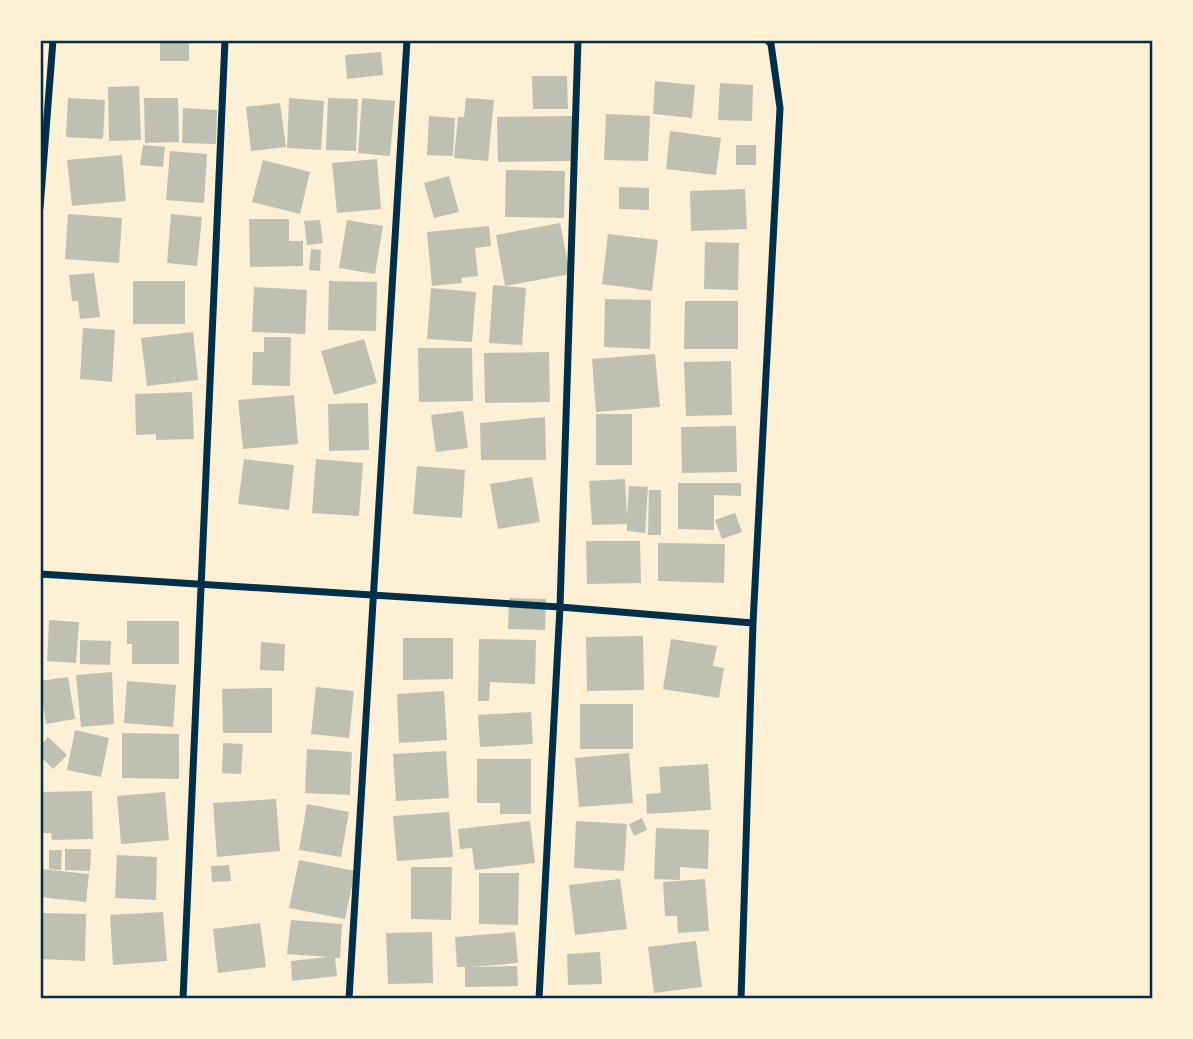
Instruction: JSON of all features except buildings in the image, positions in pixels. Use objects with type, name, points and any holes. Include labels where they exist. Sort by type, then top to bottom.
[{"type":"street","points":[[40,208],[53,40]]},
{"type":"street","points":[[183,999],[225,40]]},
{"type":"street","points":[[349,999],[376,597],[407,40]]},
{"type":"street","points":[[539,999],[560,607],[578,40]]},
{"type":"street","points":[[741,999],[753,623],[780,108],[771,44],[767,40]]},
{"type":"street","points":[[40,574],[560,607],[753,623]]}]
